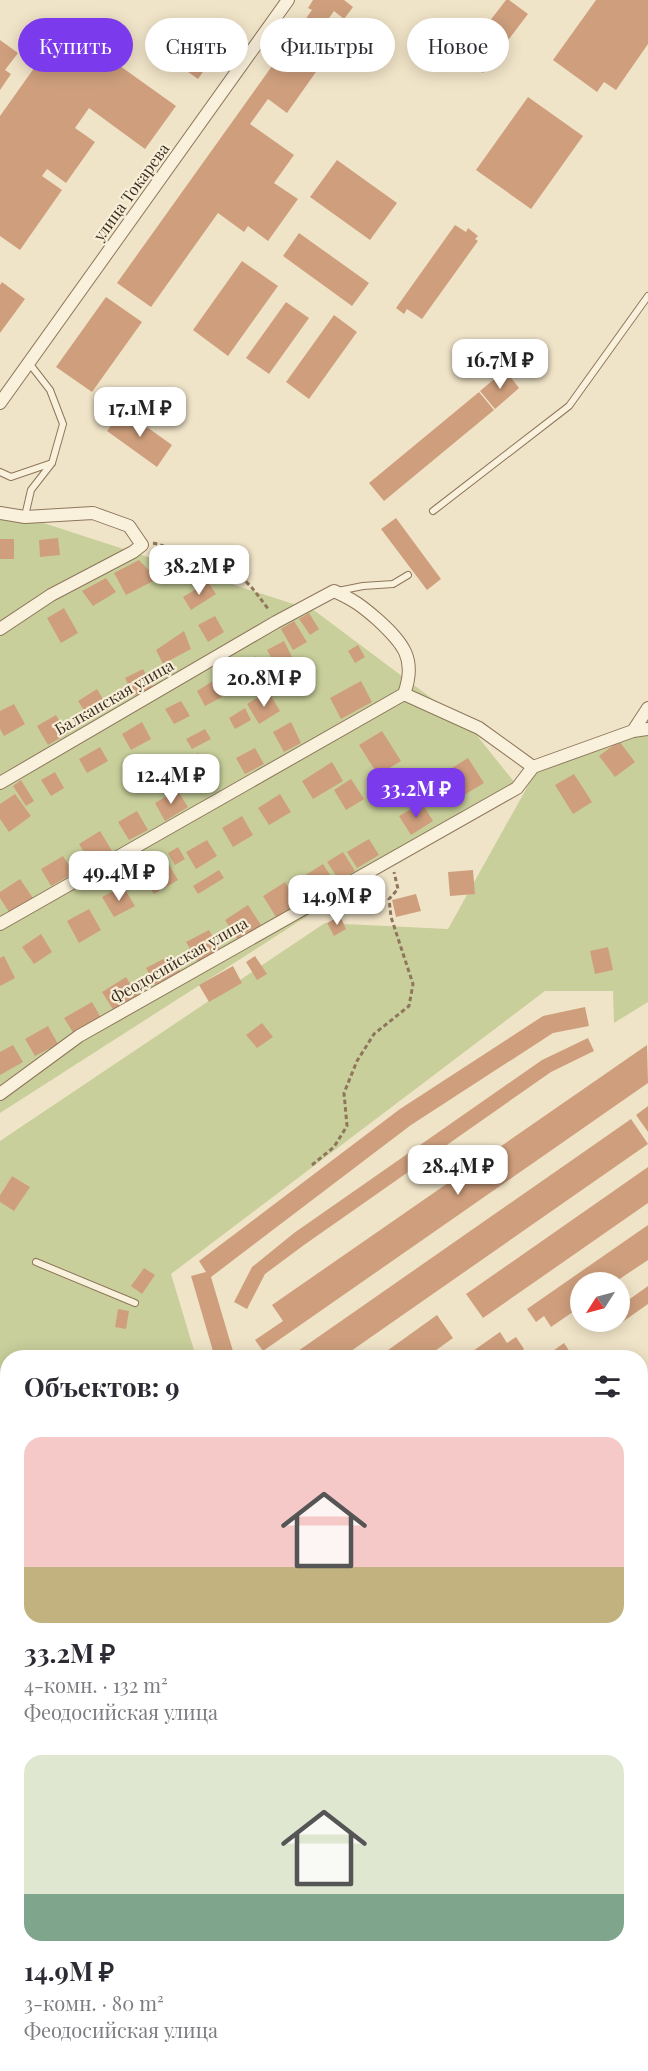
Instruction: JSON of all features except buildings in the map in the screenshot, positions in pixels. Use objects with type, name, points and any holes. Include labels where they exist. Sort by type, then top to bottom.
[{"type":"street","name":"улица Токарева","points":[[0,404],[288,0]]},
{"type":"street","points":[[0,513],[25,517],[93,513],[129,526],[140,541],[134,552],[51,595],[0,629]]},
{"type":"street","points":[[0,924],[404,694],[410,668],[407,654],[400,642],[355,600],[334,591]]},
{"type":"street","name":"Балканская улица","points":[[0,783],[276,622],[334,591]]},
{"type":"street","points":[[404,694],[479,728],[533,767]]},
{"type":"street","points":[[633,731],[648,708]]},
{"type":"street","name":"Феодосийская улица","points":[[0,1094],[79,1036],[516,788],[533,767],[633,731],[648,729]]},
{"type":"lane","points":[[433,511],[569,406],[648,296]]},
{"type":"lane","points":[[25,517],[31,490],[52,463],[63,424],[50,390],[29,363]]},
{"type":"lane","points":[[0,472],[11,477],[52,463]]},
{"type":"lane","points":[[334,591],[393,584],[408,575]]},
{"type":"lane","points":[[36,1262],[135,1303]]},
{"type":"path","points":[[140,541],[167,548],[174,558],[191,568],[223,569],[248,581],[276,622]]},
{"type":"path","points":[[312,1165],[334,1147],[347,1126],[344,1093],[357,1061],[374,1034],[409,1006],[412,984],[391,917],[389,899],[398,889],[391,859]]},
{"type":"green space","points":[[0,517],[25,517],[315,611],[470,727],[515,783],[0,1113]]},
{"type":"green space","points":[[648,718],[648,1002],[614,1023],[613,991],[545,991],[171,1274],[194,1350],[0,1350],[0,1202],[29,1187],[12,1176],[0,1195],[0,1141],[325,923],[448,929],[535,773]]}]
